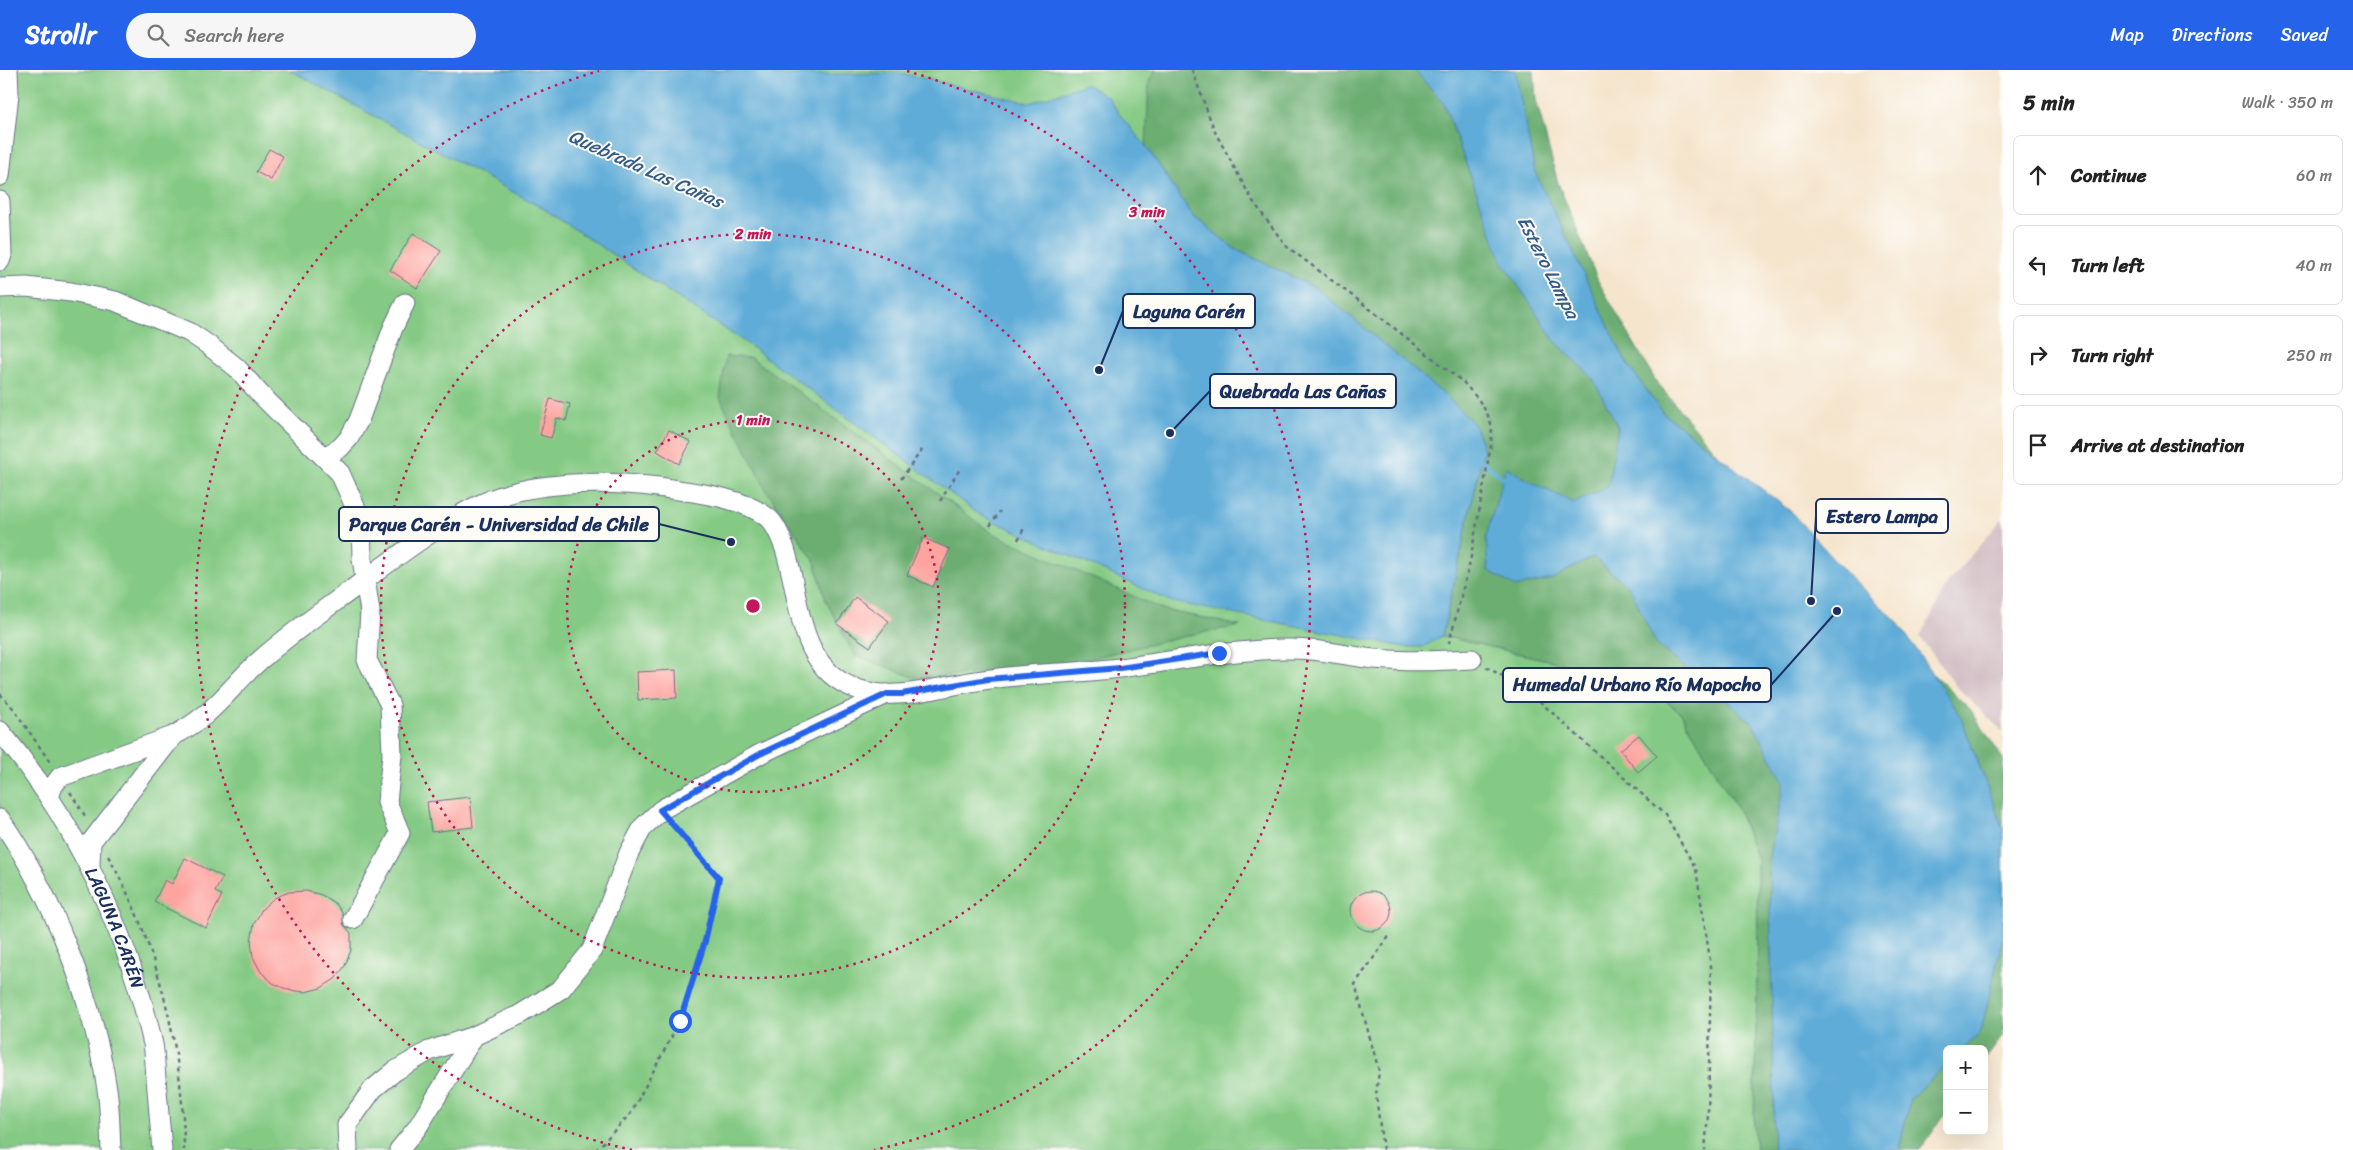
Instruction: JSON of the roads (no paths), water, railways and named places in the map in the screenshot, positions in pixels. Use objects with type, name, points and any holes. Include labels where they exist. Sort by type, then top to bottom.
[{"type":"street","points":[[0,176],[9,94],[8,70]]},
{"type":"street","points":[[0,202],[2,255],[0,261]]},
{"type":"street","points":[[0,288],[26,287],[71,292],[115,301],[189,332],[231,363],[282,416],[326,456],[340,473],[361,520],[362,559],[370,612],[367,660],[390,705],[392,755],[386,802],[400,833],[353,919]]},
{"type":"street","points":[[326,456],[340,448],[349,438],[359,420],[376,372],[405,303]]},
{"type":"street","points":[[49,797],[52,786],[60,777],[173,736],[204,715],[258,662],[441,526],[500,496],[532,488],[592,484],[647,486],[708,495],[755,509],[771,520],[781,537],[788,559],[806,638],[819,662],[833,676],[849,686],[866,692],[902,694],[988,679],[1092,671],[1252,650],[1320,650],[1374,659],[1444,661],[1472,659]]},
{"type":"street","points":[[348,1150],[348,1124],[373,1089],[395,1071],[429,1051],[474,1036],[521,1014],[561,989],[592,950],[629,853],[643,827],[660,810],[760,754],[887,694]]},
{"type":"street","name":"LAGUNA CARÉN","points":[[0,731],[49,797],[90,866],[128,957],[153,1046],[162,1150]]},
{"type":"street","points":[[90,866],[91,842],[173,736]]},
{"type":"street","points":[[0,819],[22,851],[47,901],[80,982],[98,1045],[107,1090],[111,1150]]},
{"type":"street","points":[[400,1150],[418,1128],[474,1036]]},
{"type":"water","points":[[290,70],[770,70],[774,75],[901,73],[1030,103],[1086,84],[1108,97],[1123,119],[1146,146],[1193,216],[1235,249],[1316,288],[1447,397],[1474,424],[1484,449],[1442,636],[1423,647],[1404,647],[1172,602],[980,515],[746,343],[544,209]]},
{"type":"water","points":[[1414,70],[1515,70],[1535,172],[1625,360],[1662,412],[1789,510],[1854,581],[1896,620],[1960,715],[2003,828],[2003,936],[1981,1032],[1967,1045],[1943,1045],[1943,1069],[1910,1099],[1899,1150],[1773,1150],[1774,1098],[1769,857],[1784,782],[1752,722],[1656,644],[1630,588],[1593,557],[1552,579],[1515,587],[1488,570],[1486,537],[1506,467],[1533,483],[1574,503],[1608,487],[1618,427],[1592,377],[1554,340],[1502,261],[1443,102]]},
{"type":"waterway","name":"Quebrada Las Cañas","points":[[1479,459],[1506,480]]},
{"type":"place","name":"Laguna Carén","points":[[1099,370]]},
{"type":"place","name":"Quebrada Las Cañas","points":[[1170,433]]},
{"type":"place","name":"Parque Carén - Universidad de Chile","points":[[731,542]]},
{"type":"place","name":"Estero Lampa","points":[[1811,601]]},
{"type":"place","name":"Humedal Urbano Río Mapocho","points":[[1837,611]]}]
